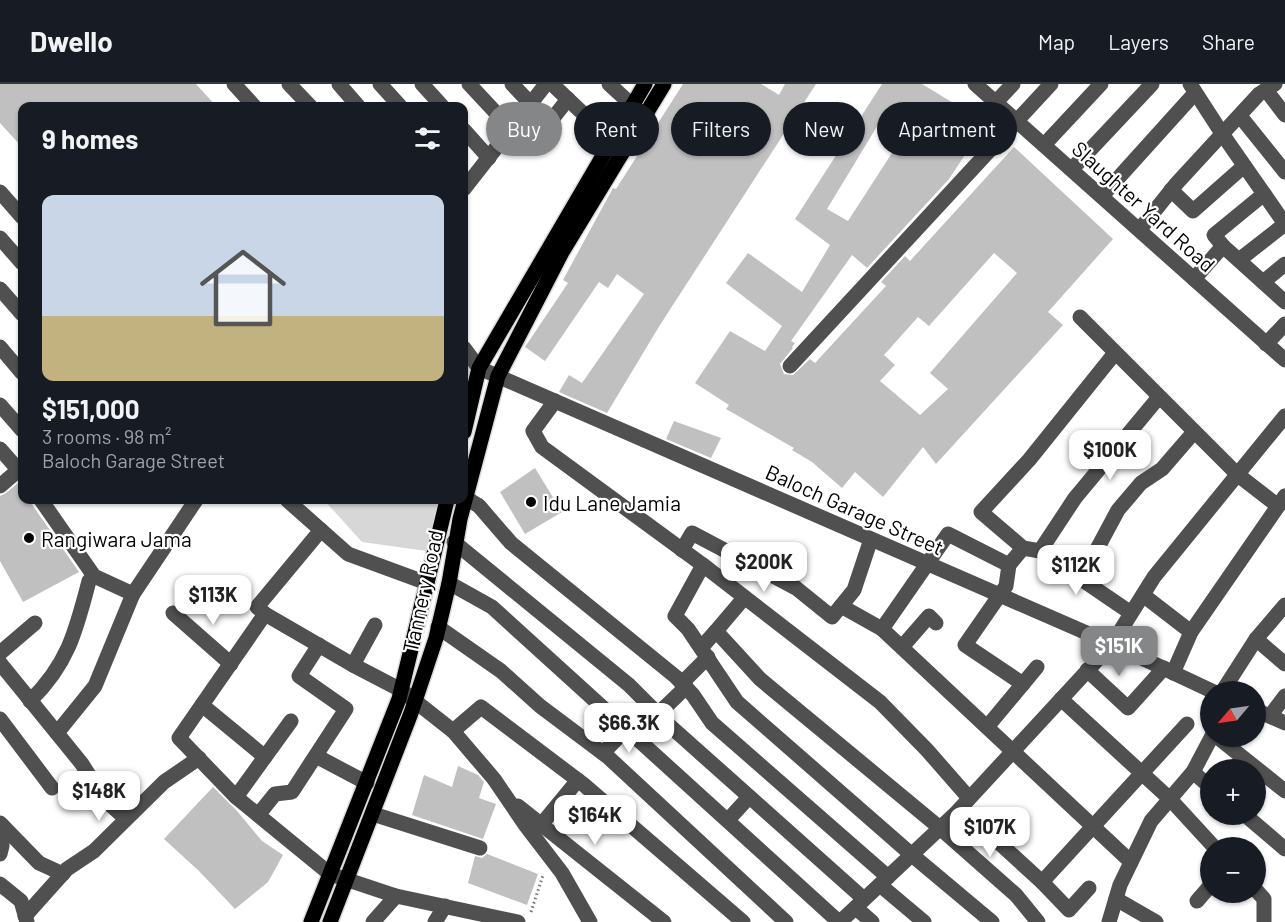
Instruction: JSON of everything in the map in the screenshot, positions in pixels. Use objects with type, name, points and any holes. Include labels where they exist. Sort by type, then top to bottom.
[{"type":"main road","points":[[635,102],[645,84]]},
{"type":"main road","name":"Tannery Road","points":[[468,490],[498,376],[562,252],[664,84]]},
{"type":"main road","points":[[468,415],[479,368],[603,156]]},
{"type":"main road","name":"Tannery Road","points":[[310,922],[367,783],[401,690],[446,504]]},
{"type":"main road","name":"Tannery Road","points":[[330,922],[415,700],[438,627],[454,542],[464,504]]},
{"type":"street","points":[[234,84],[250,102]]},
{"type":"street","points":[[289,84],[306,102]]},
{"type":"street","points":[[339,84],[355,102]]},
{"type":"street","points":[[380,84],[396,102]]},
{"type":"street","points":[[422,84],[438,102]]},
{"type":"street","points":[[468,84],[486,103]]},
{"type":"street","points":[[512,84],[529,102]]},
{"type":"street","points":[[532,102],[546,84]]},
{"type":"street","points":[[552,84],[574,105]]},
{"type":"street","points":[[609,84],[629,102]]},
{"type":"street","name":"Slaughter Yard Road","points":[[975,84],[996,102]]},
{"type":"street","points":[[996,102],[1014,84]]},
{"type":"street","points":[[1017,121],[1051,84]]},
{"type":"street","points":[[1044,145],[1101,84]]},
{"type":"street","points":[[1072,169],[1152,84]]},
{"type":"street","points":[[1140,230],[1171,190],[1259,94],[1270,87],[1285,115]]},
{"type":"street","points":[[1102,196],[1192,88],[1285,224],[1239,260]]},
{"type":"street","points":[[562,107],[568,99]]},
{"type":"street","points":[[1240,116],[1285,172]]},
{"type":"street","name":"Slaughter Yard Road","points":[[1017,121],[1285,360]]},
{"type":"street","points":[[468,134],[489,158],[468,180]]},
{"type":"street","points":[[790,366],[985,156]]},
{"type":"street","points":[[1171,190],[1194,211],[1244,166]]},
{"type":"street","points":[[1264,194],[1214,235],[1223,246],[1285,302]]},
{"type":"street","points":[[2,199],[18,213]]},
{"type":"street","points":[[0,238],[18,258]]},
{"type":"street","points":[[1194,279],[1223,246]]},
{"type":"street","points":[[1263,282],[1285,264]]},
{"type":"street","points":[[0,289],[18,309]]},
{"type":"street","points":[[1080,317],[1238,475],[1281,501],[1191,632],[1169,671],[1128,708],[1087,670]]},
{"type":"street","points":[[1266,344],[1285,324]]},
{"type":"street","points":[[0,347],[18,369]]},
{"type":"street","points":[[468,353],[479,368]]},
{"type":"street","points":[[1115,353],[1029,460],[981,512],[1023,548],[1040,551],[1131,613]]},
{"type":"street","name":"Baloch Garage Street","points":[[479,368],[1112,644],[1200,685]]},
{"type":"street","points":[[1040,551],[1076,498],[1159,397]]},
{"type":"street","points":[[555,401],[533,431],[542,447],[703,565],[880,702],[927,750],[965,803],[1069,910],[1089,888]]},
{"type":"street","points":[[0,405],[18,425]]},
{"type":"street","points":[[448,583],[492,607],[840,922],[965,803],[1112,644],[1154,577],[1285,416]]},
{"type":"street","points":[[1082,579],[1118,510],[1142,483],[1162,469],[1194,432]]},
{"type":"street","points":[[0,449],[18,467]]},
{"type":"street","points":[[0,486],[18,472]]},
{"type":"street","points":[[468,499],[479,507],[512,543],[684,685],[712,723],[884,881],[923,922]]},
{"type":"street","points":[[44,504],[94,576],[133,594]]},
{"type":"street","points":[[57,733],[95,687],[133,594],[193,504]]},
{"type":"street","points":[[292,504],[348,554],[427,583]]},
{"type":"street","points":[[321,530],[257,607],[265,614],[353,665],[401,690],[453,731],[494,779],[562,873],[590,922]]},
{"type":"street","points":[[682,550],[692,533],[796,588],[832,617],[854,590],[871,539]]},
{"type":"street","points":[[882,628],[948,534],[1009,566]]},
{"type":"street","points":[[454,542],[629,685],[860,904],[872,922]]},
{"type":"street","points":[[1023,548],[1009,566],[1006,586],[965,645],[1023,684]]},
{"type":"street","points":[[703,565],[675,615],[704,652],[737,702],[992,922]]},
{"type":"street","points":[[30,701],[45,687],[61,666],[77,629],[89,581],[94,576]]},
{"type":"street","points":[[1143,595],[1191,632]]},
{"type":"street","points":[[658,714],[684,685],[716,631],[744,598]]},
{"type":"street","points":[[1229,681],[1256,639],[1285,605]]},
{"type":"street","points":[[841,606],[882,628],[1131,862]]},
{"type":"street","points":[[173,613],[231,663]]},
{"type":"street","points":[[265,614],[179,738],[236,796],[330,874],[396,896],[444,906],[475,918],[512,921]]},
{"type":"street","points":[[902,647],[929,616],[936,623]]},
{"type":"street","points":[[0,653],[35,623]]},
{"type":"street","points":[[353,665],[375,625]]},
{"type":"street","points":[[438,627],[501,671],[540,706],[603,753],[786,922]]},
{"type":"street","points":[[716,631],[760,680],[940,828],[1016,895],[1038,922]]},
{"type":"street","points":[[1256,639],[1285,664]]},
{"type":"street","points":[[258,814],[275,794],[292,792],[346,709],[299,676],[319,645]]},
{"type":"street","points":[[0,663],[81,764],[99,792],[126,819]]},
{"type":"street","points":[[987,727],[1037,667]]},
{"type":"street","points":[[1270,716],[1285,696]]},
{"type":"street","points":[[1061,699],[1170,799],[1205,837]]},
{"type":"street","points":[[202,705],[265,757]]},
{"type":"street","points":[[453,731],[481,707],[578,780],[743,922]]},
{"type":"street","points":[[1266,714],[1285,723]]},
{"type":"street","points":[[0,719],[52,788]]},
{"type":"street","points":[[236,796],[291,721]]},
{"type":"street","points":[[1042,882],[1187,724]]},
{"type":"street","points":[[603,753],[627,728]]},
{"type":"street","points":[[1108,922],[1131,862],[1151,821],[1192,772],[1207,747]]},
{"type":"street","points":[[1228,747],[1285,791]]},
{"type":"street","points":[[316,756],[367,783]]},
{"type":"street","points":[[26,919],[63,874],[94,851],[164,782],[199,758]]},
{"type":"street","points":[[1192,772],[1200,779]]},
{"type":"street","points":[[541,825],[578,780]]},
{"type":"street","points":[[506,796],[664,922]]},
{"type":"street","points":[[728,820],[749,797]]},
{"type":"street","points":[[372,814],[480,848]]},
{"type":"street","points":[[1,824],[39,863],[63,874]]},
{"type":"street","points":[[0,854],[1,824]]},
{"type":"street","points":[[1257,825],[1285,849]]},
{"type":"street","points":[[0,884],[21,901],[26,919]]},
{"type":"street","points":[[381,919],[396,896]]},
{"type":"street","points":[[1197,901],[1200,898]]},
{"type":"street","points":[[1116,899],[1156,922]]},
{"type":"street","points":[[1264,903],[1264,922]]},
{"type":"street","points":[[435,922],[444,906]]},
{"type":"path","points":[[528,922],[549,856]]},
{"type":"shaded area","points":[[468,353],[479,368],[468,415]]},
{"type":"shaded area","points":[[328,504],[446,504],[434,552],[362,542]]},
{"type":"building","points":[[0,84],[196,84],[212,102],[18,102],[18,143],[0,123]]},
{"type":"building","points":[[683,84],[761,84],[779,95],[785,84],[816,84],[804,102],[783,102],[783,135],[771,154],[771,102],[672,102]]},
{"type":"building","points":[[882,84],[922,84],[952,102],[877,102],[877,126],[865,146],[865,110]]},
{"type":"building","points":[[671,103],[671,156],[769,156],[660,325],[607,413],[559,392],[569,375],[582,383],[644,294],[617,274],[608,288],[599,282],[545,361],[525,347],[568,283],[563,280],[613,188],[616,189],[637,156],[659,156],[659,122]]},
{"type":"building","points":[[1017,150],[1113,239],[1048,312],[1063,325],[936,464],[923,447],[883,497],[855,472],[842,488],[812,462],[792,450],[794,448],[726,409],[729,405],[695,383],[730,331],[765,351],[782,326],[726,283],[748,253],[802,292],[830,245],[795,219],[836,156],[859,156],[827,209],[848,221],[890,156],[964,156],[949,179],[867,268],[852,255],[791,341],[795,343],[793,348],[780,364],[784,374],[793,375],[810,359],[815,363],[886,286],[881,282],[905,256],[910,261],[1006,156],[1017,156]],"holes":[[[994,253],[1017,273],[930,373],[948,389],[920,415],[880,381],[895,365],[884,355],[918,317],[929,326]]]},
{"type":"building","points":[[674,421],[721,438],[711,458],[666,439]]},
{"type":"building","name":"Idu Lane Jamia","points":[[535,468],[562,512],[525,534],[500,492]]},
{"type":"building","name":"Rangiwara Jama","points":[[18,483],[18,504],[32,504],[79,572],[23,602],[0,561],[0,496]]},
{"type":"building","points":[[458,766],[478,775],[484,782],[479,798],[496,804],[483,839],[412,815],[424,775],[452,787]]},
{"type":"building","points":[[213,787],[262,841],[283,855],[268,882],[235,909],[164,839]]},
{"type":"building","points":[[487,854],[538,874],[527,905],[468,883],[475,856],[482,858]]},
{"type":"place","name":"Idu Lane Jamia","points":[[531,502]]},
{"type":"place","name":"Rangiwara Jama","points":[[29,538]]}]
